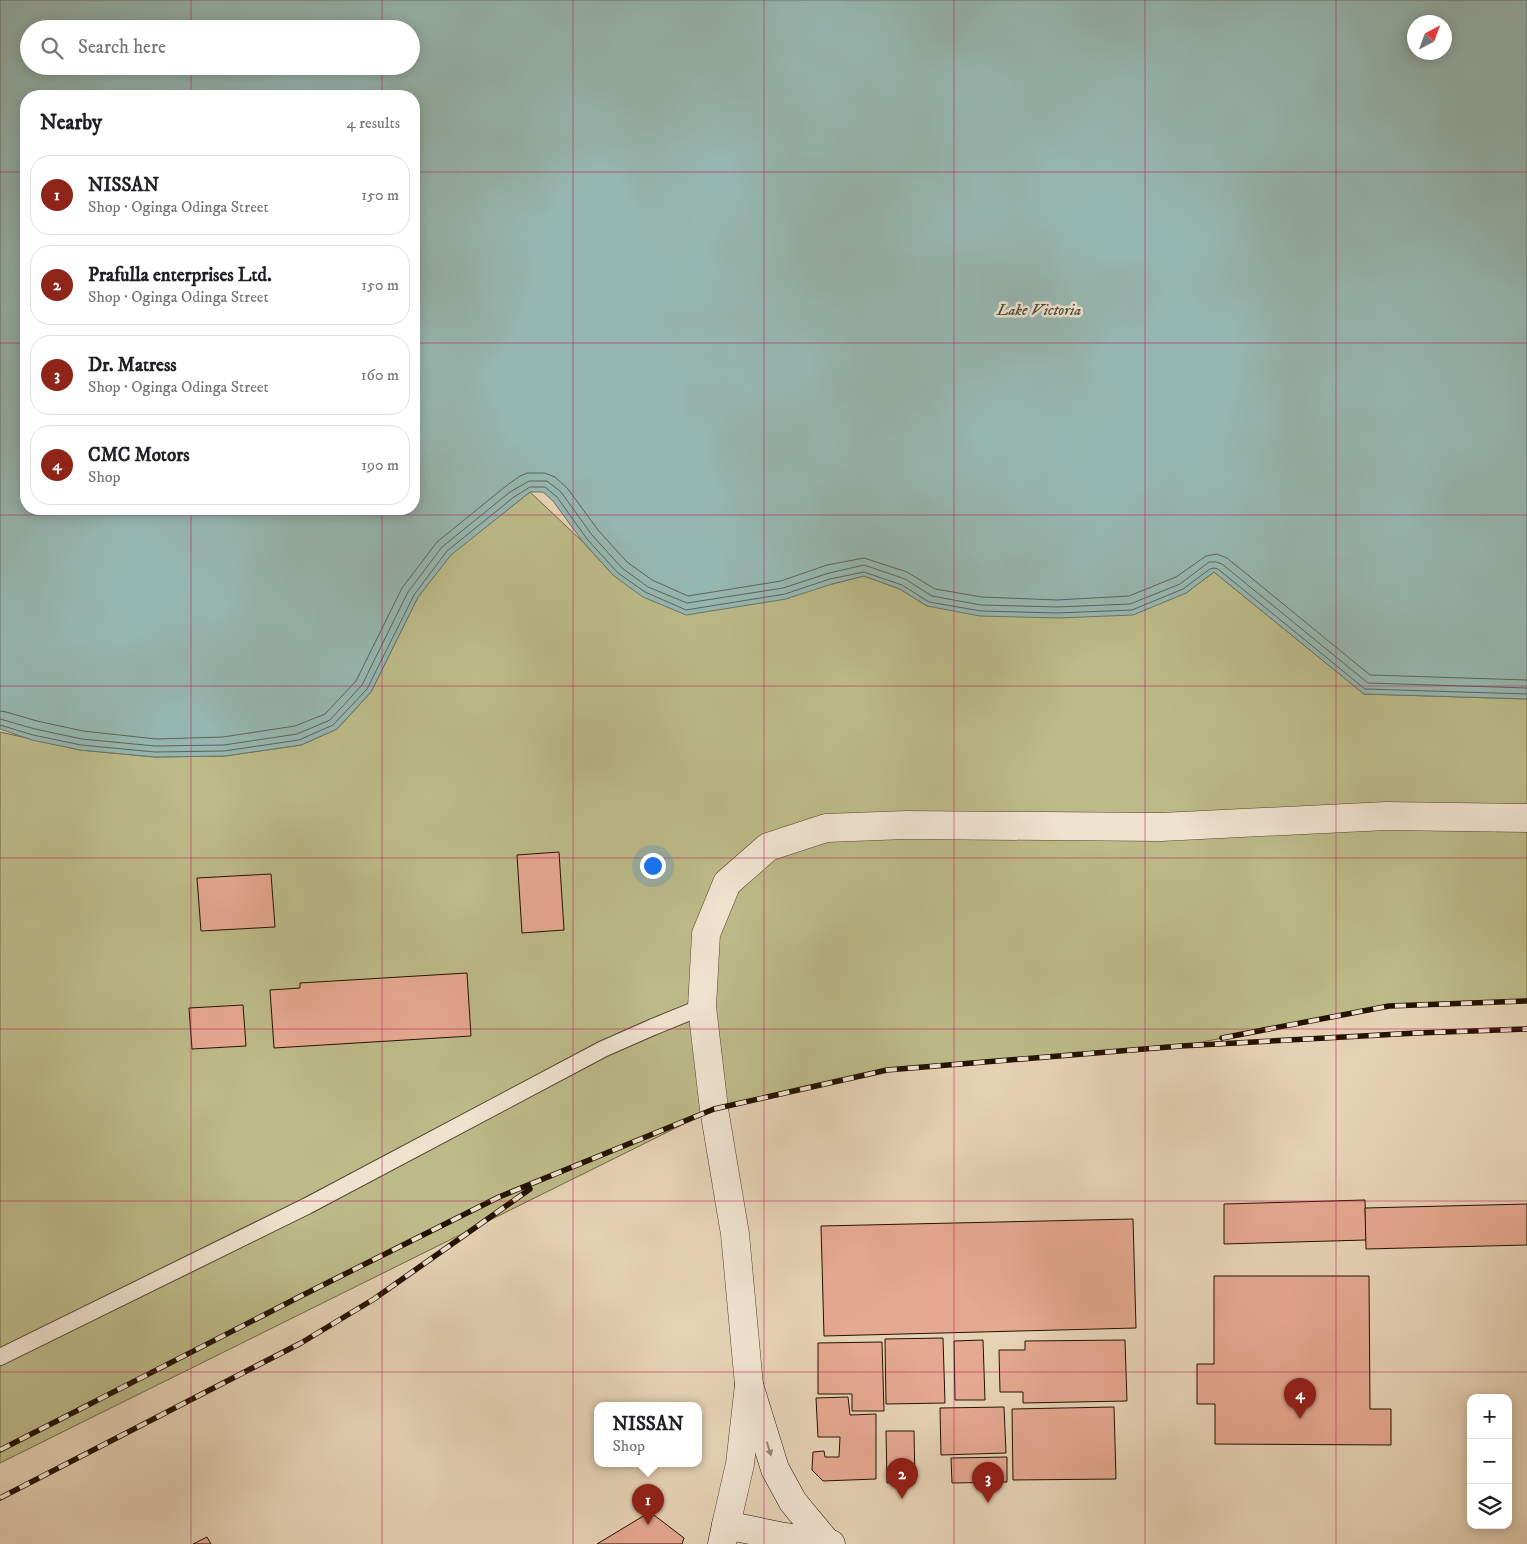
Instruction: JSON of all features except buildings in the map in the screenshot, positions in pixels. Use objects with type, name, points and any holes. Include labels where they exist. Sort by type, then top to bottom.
[{"type":"street","points":[[831,1544],[779,1536],[724,1535],[740,1464],[749,1385],[735,1234],[714,1109],[702,1007],[706,934],[727,883],[768,847],[826,828],[906,825],[1161,828],[1386,816],[1527,818]]},
{"type":"street","points":[[749,1385],[775,1469],[793,1502],[827,1543]]},
{"type":"lane","points":[[0,1357],[306,1206],[603,1049],[702,1007]]},
{"type":"shaded area","points":[[530,492],[583,542],[614,576],[832,584],[864,576],[900,589],[927,606],[1186,593],[1214,572],[1364,694],[1527,699],[1527,1001],[1389,1006],[1181,1046],[887,1070],[805,1086],[714,1109],[0,1463],[0,732],[80,750],[155,757],[225,756],[301,745],[337,729],[371,692],[418,597],[451,554]]},
{"type":"water","name":"Lake Victoria","points":[[0,0],[1527,0],[1527,699],[1364,694],[1214,572],[1186,593],[1133,615],[1058,618],[980,616],[927,606],[900,589],[864,576],[786,599],[686,615],[643,597],[614,576],[583,542],[553,501],[543,492],[530,492],[451,555],[418,597],[371,692],[337,729],[301,745],[225,756],[155,757],[80,750],[32,740],[0,729]]},
{"type":"railway","points":[[1222,1038],[1389,1006],[1527,1001]]},
{"type":"railway","points":[[0,1450],[499,1197],[714,1109],[887,1070],[1181,1046],[1527,1029]]},
{"type":"railway","points":[[0,1498],[301,1343],[374,1299],[530,1189]]},
{"type":"place","name":"CMC Motors","points":[[1300,1419]]},
{"type":"place","name":"Prafulla enterprises Ltd.","points":[[902,1499]]},
{"type":"place","name":"Dr. Matress","points":[[988,1503]]},
{"type":"place","name":"NISSAN","points":[[648,1525]]}]
